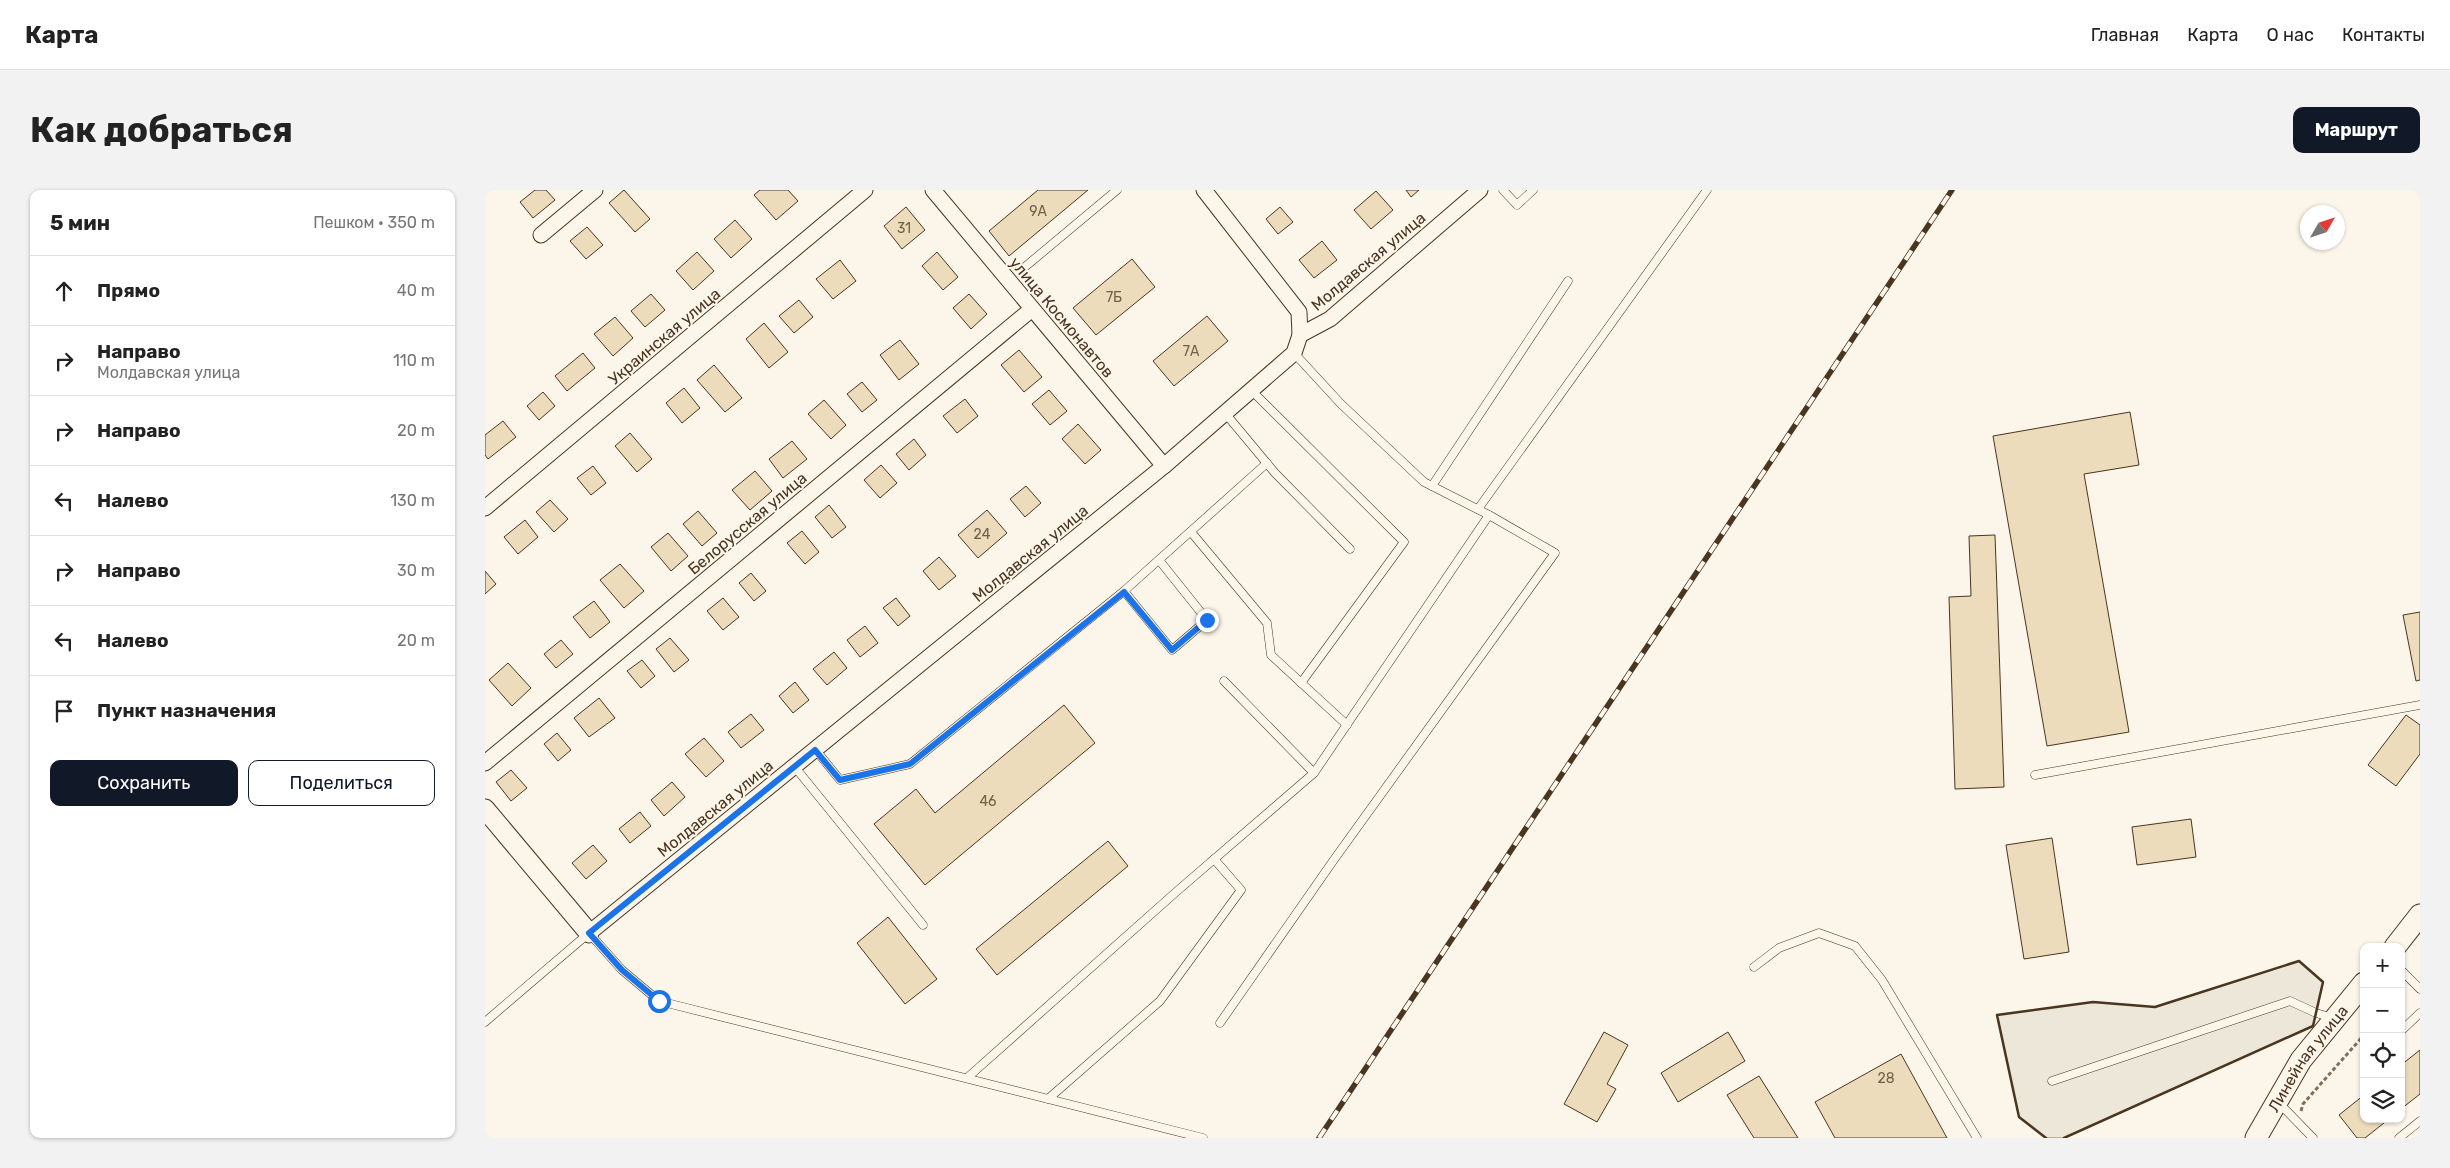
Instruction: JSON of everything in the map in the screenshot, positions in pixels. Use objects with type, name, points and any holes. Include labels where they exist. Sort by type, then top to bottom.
[{"type":"main road","points":[[2398,943],[2420,915]]},
{"type":"main road","name":"Линейная улица","points":[[2256,1138],[2301,1060],[2333,1018],[2360,988]]},
{"type":"street","points":[[541,235],[595,190]]},
{"type":"street","name":"Украинская улица","points":[[485,508],[865,190]]},
{"type":"street","name":"улица Космонавтов","points":[[933,190],[1164,466]]},
{"type":"street","points":[[1204,190],[1299,312],[1301,335]]},
{"type":"street","name":"Молдавская улица","points":[[589,933],[1164,466],[1294,353],[1301,335],[1330,319],[1480,190]]},
{"type":"street","name":"Белорусская улица","points":[[485,763],[1032,309]]},
{"type":"street","points":[[485,809],[589,933]]},
{"type":"lane","points":[[1026,266],[1117,190]]},
{"type":"lane","points":[[1503,190],[1517,205],[1533,190]]},
{"type":"lane","points":[[1478,509],[1707,190]]},
{"type":"lane","points":[[1432,486],[1569,281]]},
{"type":"lane","points":[[1220,1023],[1339,852],[1555,553],[1478,509],[1424,482],[1341,404],[1294,353]]},
{"type":"lane","points":[[1251,390],[1404,542],[1301,683]]},
{"type":"lane","points":[[1225,414],[1267,463],[1350,549]]},
{"type":"lane","points":[[815,750],[840,780],[910,764],[1124,592],[1267,463]]},
{"type":"lane","points":[[967,1078],[1315,773],[1489,515]]},
{"type":"lane","points":[[1191,532],[1267,623],[1271,654],[1347,725]]},
{"type":"lane","points":[[1124,592],[1172,650],[1207,620],[1159,560]]},
{"type":"lane","points":[[1224,680],[1315,773]]},
{"type":"lane","points":[[2035,775],[2420,705]]},
{"type":"lane","points":[[794,766],[923,925]]},
{"type":"lane","points":[[1048,1099],[1160,1001],[1241,890],[1214,860]]},
{"type":"lane","points":[[485,1022],[589,933],[622,970],[659,1001],[1203,1138]]},
{"type":"lane","points":[[1754,967],[1779,948],[1819,933],[1855,946],[1882,980],[1977,1138]]},
{"type":"lane","points":[[2405,974],[2420,989]]},
{"type":"lane","points":[[2052,1081],[2290,1001],[2316,1013],[2333,1018]]},
{"type":"lane","points":[[2405,1027],[2420,1013]]},
{"type":"lane","points":[[2277,1101],[2313,1138]]},
{"type":"lane","points":[[2399,1138],[2420,1121]]},
{"type":"path","points":[[2303,1104],[2360,1039]]},
{"type":"shaded area","points":[[2299,961],[2323,982],[2313,1026],[2064,1138],[2046,1138],[2019,1117],[1997,1015],[2093,1002],[2155,1007]]},
{"type":"building","points":[[535,190],[546,190],[555,200],[533,218],[520,202]]},
{"type":"building","points":[[624,190],[650,219],[635,232],[609,203]]},
{"type":"building","points":[[760,190],[788,190],[798,201],[776,220],[754,195]]},
{"type":"building","points":[[1038,190],[1088,190],[1009,256],[989,231]]},
{"type":"building","points":[[1406,190],[1419,190],[1411,197]]},
{"type":"building","points":[[1376,191],[1393,210],[1371,229],[1354,210]]},
{"type":"building","points":[[906,207],[925,230],[902,249],[884,226]]},
{"type":"building","points":[[1280,207],[1293,222],[1278,234],[1266,219]]},
{"type":"building","points":[[735,220],[752,239],[731,258],[714,239]]},
{"type":"building","points":[[587,227],[603,245],[586,259],[570,241]]},
{"type":"building","points":[[1322,241],[1337,260],[1314,278],[1299,260]]},
{"type":"building","points":[[697,252],[714,271],[693,290],[676,271]]},
{"type":"building","points":[[937,252],[958,277],[943,290],[922,266]]},
{"type":"building","points":[[1132,259],[1155,287],[1096,335],[1073,308]]},
{"type":"building","points":[[840,260],[856,281],[833,299],[816,279]]},
{"type":"building","points":[[651,294],[665,310],[645,327],[631,311]]},
{"type":"building","points":[[969,294],[987,314],[971,329],[953,308]]},
{"type":"building","points":[[799,300],[813,317],[794,333],[779,316]]},
{"type":"building","points":[[1207,316],[1228,341],[1174,386],[1153,361]]},
{"type":"building","points":[[615,317],[633,338],[613,356],[594,334]]},
{"type":"building","points":[[764,323],[788,352],[769,368],[746,339]]},
{"type":"building","points":[[900,340],[919,364],[899,380],[880,355]]},
{"type":"building","points":[[1019,350],[1042,377],[1024,392],[1001,365]]},
{"type":"building","points":[[583,353],[595,368],[567,391],[555,376]]},
{"type":"building","points":[[714,365],[742,398],[725,412],[697,380]]},
{"type":"building","points":[[862,382],[877,400],[862,412],[847,394]]},
{"type":"building","points":[[684,388],[700,408],[682,423],[666,403]]},
{"type":"building","points":[[1049,390],[1067,411],[1050,425],[1032,404]]},
{"type":"building","points":[[543,392],[555,406],[539,420],[527,406]]},
{"type":"building","points":[[965,399],[978,416],[957,433],[943,416]]},
{"type":"building","points":[[824,400],[846,425],[831,439],[808,414]]},
{"type":"building","points":[[2130,412],[2139,465],[2084,474],[2129,732],[2047,746],[1993,436]]},
{"type":"building","points":[[503,421],[516,437],[488,459],[485,455],[485,435]]},
{"type":"building","points":[[1078,424],[1101,450],[1085,464],[1062,439]]},
{"type":"building","points":[[630,433],[652,459],[637,472],[615,446]]},
{"type":"building","points":[[914,439],[926,455],[909,470],[896,454]]},
{"type":"building","points":[[792,441],[807,459],[783,478],[769,459]]},
{"type":"building","points":[[881,465],[897,483],[880,498],[864,480]]},
{"type":"building","points":[[593,466],[606,483],[591,495],[577,478]]},
{"type":"building","points":[[755,471],[772,491],[750,510],[732,490]]},
{"type":"building","points":[[1026,486],[1041,503],[1025,517],[1010,499]]},
{"type":"building","points":[[550,500],[568,519],[554,532],[536,512]]},
{"type":"building","points":[[829,505],[846,527],[832,538],[815,517]]},
{"type":"building","points":[[987,510],[1007,533],[978,558],[958,535]]},
{"type":"building","points":[[698,511],[717,533],[702,546],[683,524]]},
{"type":"building","points":[[525,520],[538,537],[518,554],[504,537]]},
{"type":"building","points":[[802,531],[819,552],[805,564],[787,543]]},
{"type":"building","points":[[668,533],[688,556],[671,571],[651,547]]},
{"type":"building","points":[[1995,535],[2004,787],[1955,789],[1949,597],[1971,596],[1969,536]]},
{"type":"building","points":[[939,557],[956,576],[939,590],[923,571]]},
{"type":"building","points":[[620,564],[644,591],[624,608],[600,580]]},
{"type":"building","points":[[485,571],[496,584],[485,594]]},
{"type":"building","points":[[751,573],[766,591],[754,601],[739,583]]},
{"type":"building","points":[[723,598],[739,617],[723,630],[707,611]]},
{"type":"building","points":[[896,598],[910,616],[898,626],[883,608]]},
{"type":"building","points":[[594,601],[610,622],[590,638],[573,617]]},
{"type":"building","points":[[2420,612],[2420,680],[2416,681],[2403,615]]},
{"type":"building","points":[[865,626],[878,643],[860,657],[847,640]]},
{"type":"building","points":[[670,638],[689,660],[674,672],[656,649]]},
{"type":"building","points":[[561,640],[573,654],[556,668],[544,654]]},
{"type":"building","points":[[834,652],[847,668],[827,685],[813,669]]},
{"type":"building","points":[[642,660],[655,676],[641,688],[627,671]]},
{"type":"building","points":[[508,663],[531,688],[512,706],[489,680]]},
{"type":"building","points":[[795,682],[809,700],[793,713],[779,696]]},
{"type":"building","points":[[599,698],[615,718],[589,737],[574,718]]},
{"type":"building","points":[[1064,705],[1095,743],[925,885],[874,824],[916,789],[935,813]]},
{"type":"building","points":[[751,714],[764,730],[741,748],[728,732]]},
{"type":"building","points":[[2406,715],[2420,725],[2420,754],[2396,786],[2368,765]]},
{"type":"building","points":[[557,733],[571,750],[558,761],[544,744]]},
{"type":"building","points":[[704,738],[724,761],[706,777],[685,754]]},
{"type":"building","points":[[511,770],[527,788],[511,801],[496,782]]},
{"type":"building","points":[[672,782],[685,797],[664,816],[651,800]]},
{"type":"building","points":[[640,812],[651,826],[630,843],[619,829]]},
{"type":"building","points":[[2191,819],[2196,857],[2137,865],[2132,827]]},
{"type":"building","points":[[2052,838],[2069,952],[2024,959],[2006,845]]},
{"type":"building","points":[[1108,841],[1128,866],[997,975],[976,949]]},
{"type":"building","points":[[593,845],[607,861],[586,879],[572,863]]},
{"type":"building","points":[[888,917],[937,979],[905,1004],[857,943]]},
{"type":"building","points":[[1604,1032],[1628,1045],[1607,1084],[1616,1089],[1597,1122],[1564,1104]]},
{"type":"building","points":[[1728,1032],[1745,1061],[1678,1102],[1661,1073]]},
{"type":"building","points":[[2420,1050],[2420,1094],[2405,1106],[2405,1078],[2405,1062]]},
{"type":"building","points":[[1901,1054],[1947,1138],[1835,1138],[1815,1102]]},
{"type":"building","points":[[1759,1076],[1798,1138],[1754,1138],[1727,1095]]},
{"type":"building","points":[[2360,1098],[2360,1123],[2384,1123],[2365,1138],[2357,1138],[2339,1115]]},
{"type":"railway","points":[[1319,1138],[1952,190]]},
{"type":"wall","points":[[2046,1138],[2019,1117],[1997,1015],[2093,1002],[2155,1007],[2299,961],[2323,982],[2313,1026],[2064,1138]]},
{"type":"route","points":[[659,1001],[622,970],[589,933],[815,750],[840,780],[910,764],[1124,592],[1172,650],[1207,620]]}]
